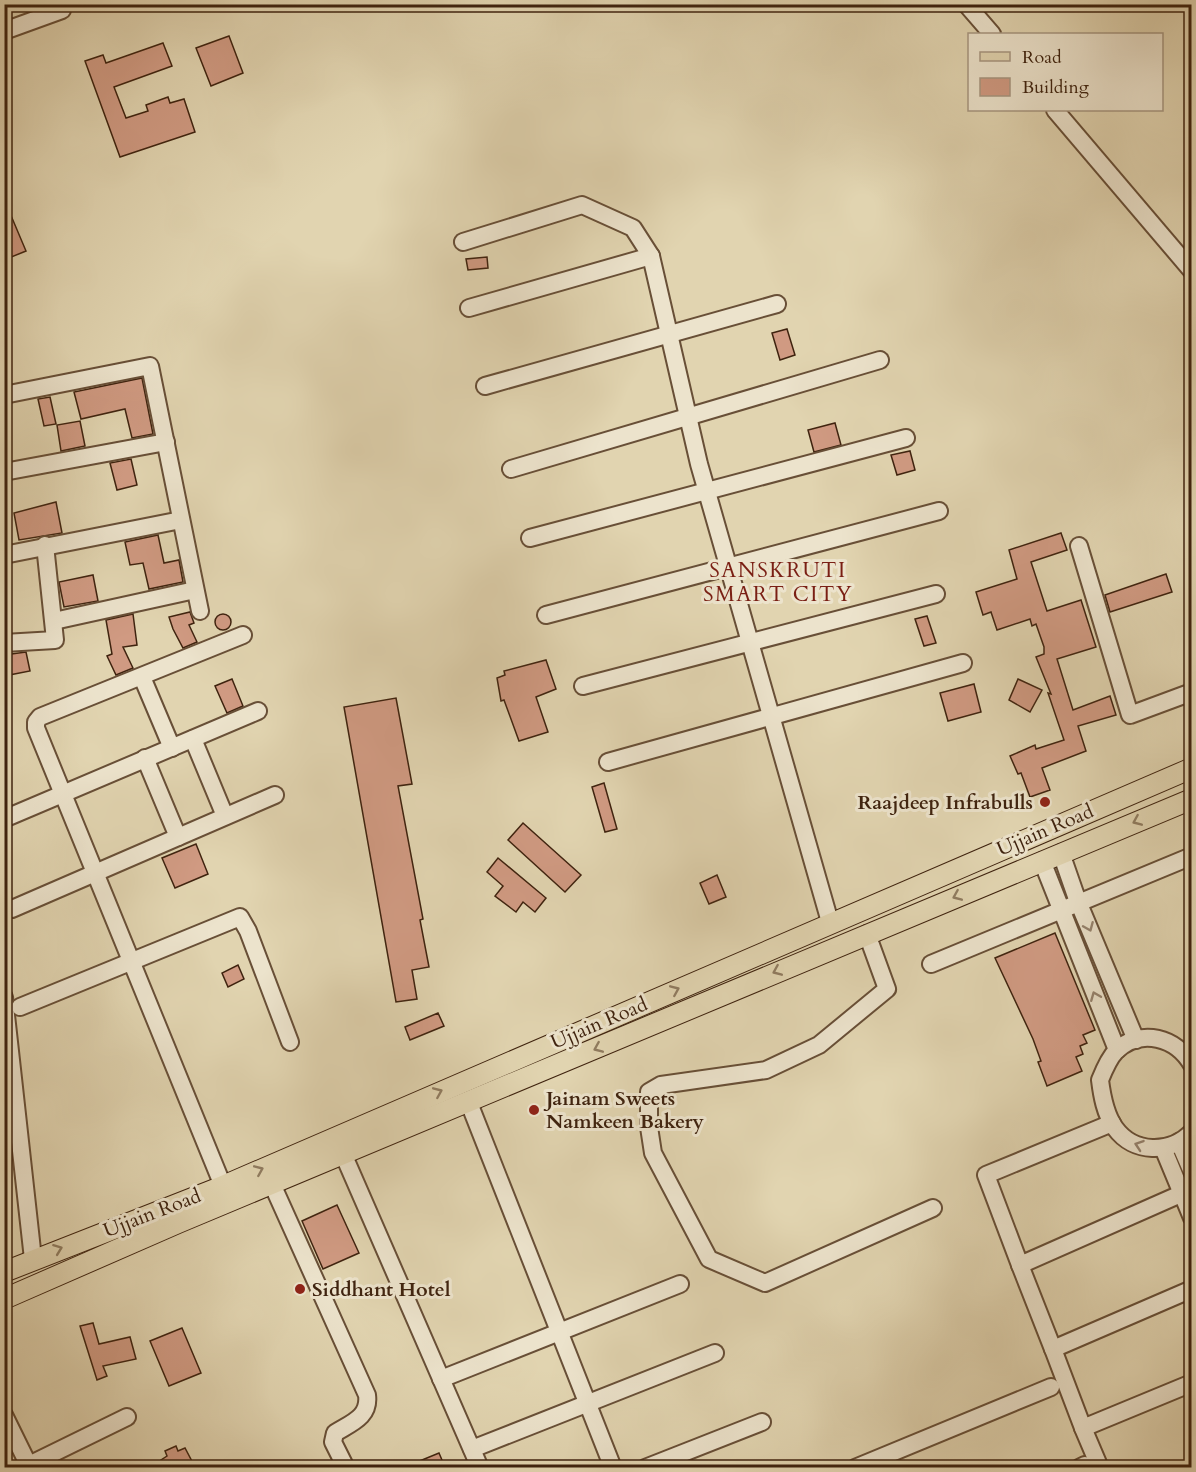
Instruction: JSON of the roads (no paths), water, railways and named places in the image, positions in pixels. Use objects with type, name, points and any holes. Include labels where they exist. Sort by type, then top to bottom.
[{"type":"main road","name":"Ujjain Road","points":[[4,1272],[223,1186],[830,922],[1183,772]]},
{"type":"main road","points":[[1183,772],[1188,800]]},
{"type":"main road","name":"Ujjain Road","points":[[4,1299],[272,1184],[344,1156],[1188,800]]},
{"type":"street","points":[[966,4],[991,33]]},
{"type":"street","points":[[4,31],[62,10]]},
{"type":"street","points":[[1056,111],[1191,271]]},
{"type":"street","points":[[463,242],[582,205],[633,228],[651,256],[707,491],[830,922]]},
{"type":"street","points":[[469,308],[651,256]]},
{"type":"street","points":[[485,386],[777,304]]},
{"type":"street","points":[[511,470],[880,360]]},
{"type":"street","points":[[4,395],[150,366],[200,611]]},
{"type":"street","points":[[530,538],[906,438]]},
{"type":"street","points":[[4,472],[166,442]]},
{"type":"street","points":[[546,615],[939,512]]},
{"type":"street","points":[[4,555],[45,545],[181,520]]},
{"type":"street","points":[[4,643],[55,640],[45,545]]},
{"type":"street","points":[[1079,546],[1131,715],[1191,692]]},
{"type":"street","points":[[54,621],[195,590]]},
{"type":"street","points":[[583,686],[936,594]]},
{"type":"street","points":[[223,1186],[36,728],[36,722],[40,717],[243,635]]},
{"type":"street","points":[[608,762],[963,663]]},
{"type":"street","points":[[142,677],[172,747]]},
{"type":"street","points":[[6,818],[258,711]]},
{"type":"street","points":[[193,739],[225,816]]},
{"type":"street","points":[[145,758],[178,837]]},
{"type":"street","points":[[12,909],[275,795]]},
{"type":"street","points":[[1061,853],[1079,905],[1136,1040]]},
{"type":"street","points":[[931,964],[1079,905],[1191,856]]},
{"type":"street","points":[[1042,861],[1117,1050]]},
{"type":"street","points":[[20,1007],[240,917],[248,931],[290,1042]]},
{"type":"street","points":[[867,934],[886,989],[819,1045],[766,1070],[661,1085],[649,1092],[649,1127],[653,1153],[710,1259],[765,1282],[933,1208]]},
{"type":"street","points":[[1085,970],[1104,962]]},
{"type":"street","points":[[4,997],[33,1259]]},
{"type":"street","points":[[1178,1141],[1141,1147],[1127,1140],[1112,1123],[1102,1095],[1100,1080],[1117,1050],[1136,1040],[1163,1039],[1177,1046],[1191,1065]]},
{"type":"street","points":[[469,1103],[614,1467]]},
{"type":"street","points":[[1088,1467],[1083,1428],[986,1175],[1112,1123]]},
{"type":"street","points":[[1178,1141],[1191,1172]]},
{"type":"street","points":[[1178,1141],[1191,1218]]},
{"type":"street","points":[[344,1156],[480,1467]]},
{"type":"street","points":[[272,1184],[367,1395],[368,1406],[365,1414],[335,1433],[333,1442],[346,1467]]},
{"type":"street","points":[[1020,1265],[1186,1192]]},
{"type":"street","points":[[441,1379],[680,1284]]},
{"type":"street","points":[[1053,1349],[1191,1289]]},
{"type":"street","points":[[472,1449],[715,1353]]},
{"type":"street","points":[[1083,1428],[1191,1383]]},
{"type":"street","points":[[855,1467],[1052,1387]]},
{"type":"street","points":[[4,1414],[29,1466],[127,1417]]},
{"type":"street","points":[[645,1467],[762,1422]]},
{"type":"place","name":"Raajdeep Infrabulls","points":[[1045,802]]},
{"type":"place","name":"Jainam Sweets Namkeen Bakery","points":[[534,1110]]},
{"type":"place","name":"Siddhant Hotel","points":[[300,1289]]},
{"type":"district","name":"SANSKRUTI SMART CITY","points":[[778,582]]}]
